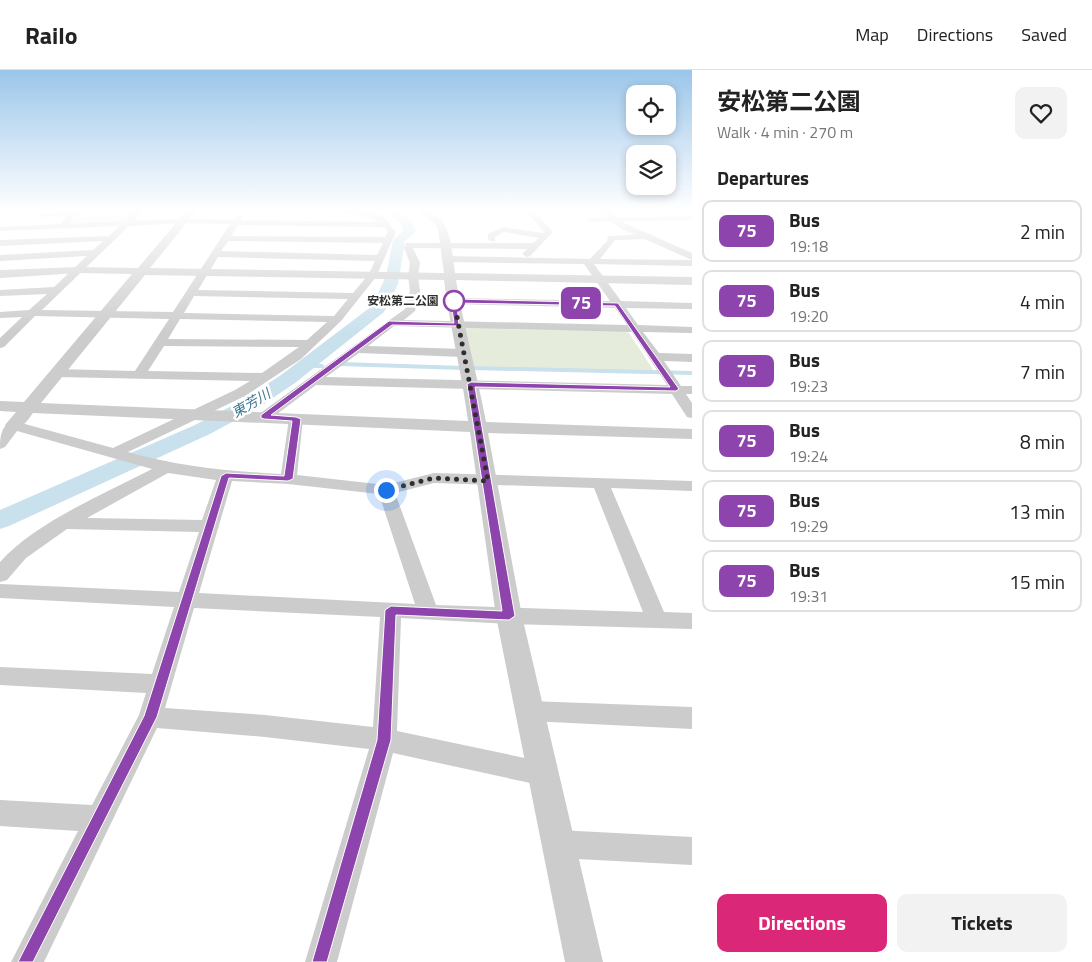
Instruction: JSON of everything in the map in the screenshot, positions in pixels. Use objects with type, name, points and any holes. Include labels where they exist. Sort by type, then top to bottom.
[{"type":"street","points":[[0,344],[98,251]]},
{"type":"street","points":[[0,444],[29,406],[158,251]]},
{"type":"street","points":[[139,375],[218,251]]},
{"type":"street","points":[[115,453],[240,393],[297,356],[337,319],[374,275],[385,251]]},
{"type":"street","points":[[264,417],[391,323],[410,312],[415,292],[409,276],[415,263],[409,251]]},
{"type":"street","points":[[445,251],[457,325],[471,384],[509,616],[584,962]]},
{"type":"street","points":[[521,260],[530,251]]},
{"type":"street","points":[[590,261],[601,251]]},
{"type":"street","points":[[679,251],[692,257]]},
{"type":"street","points":[[0,258],[95,253]]},
{"type":"street","points":[[216,254],[381,258]]},
{"type":"street","points":[[446,259],[692,263]]},
{"type":"street","points":[[590,261],[616,304],[665,372],[692,414]]},
{"type":"street","points":[[0,274],[79,270],[692,281]]},
{"type":"street","points":[[0,293],[58,290]]},
{"type":"street","points":[[191,292],[355,296]]},
{"type":"street","points":[[454,301],[692,306]]},
{"type":"street","points":[[0,315],[34,313],[337,319]]},
{"type":"street","points":[[391,323],[692,330]]},
{"type":"street","points":[[160,342],[311,344]]},
{"type":"street","points":[[357,350],[464,352]]},
{"type":"street","points":[[654,357],[692,358]]},
{"type":"street","points":[[57,372],[264,377]]},
{"type":"street","points":[[314,381],[692,390]]},
{"type":"street","points":[[0,406],[478,427],[692,434]]},
{"type":"street","points":[[288,479],[296,419]]},
{"type":"street","points":[[14,425],[166,468],[226,476],[288,479],[386,490],[434,478],[692,486]]},
{"type":"street","points":[[0,575],[18,553],[65,522],[166,468]]},
{"type":"street","points":[[27,962],[150,717],[226,476]]},
{"type":"street","points":[[600,483],[657,620]]},
{"type":"street","points":[[386,490],[428,612]]},
{"type":"street","points":[[65,522],[209,526]]},
{"type":"street","points":[[0,590],[509,616],[692,621]]},
{"type":"street","points":[[320,962],[384,740],[391,610]]},
{"type":"street","points":[[0,676],[160,684]]},
{"type":"street","points":[[530,711],[692,718]]},
{"type":"street","points":[[150,717],[266,726],[384,740],[544,774]]},
{"type":"street","points":[[0,813],[99,818]]},
{"type":"street","points":[[558,844],[692,851]]},
{"type":"green space","points":[[467,327],[623,331],[629,333],[654,371],[475,367],[470,364],[463,329]]},
{"type":"waterway","name":"東芳川","points":[[0,520],[203,430],[270,392],[378,309],[391,284],[397,251]]},
{"type":"waterway","points":[[341,364],[463,368]]},
{"type":"waterway","points":[[305,366],[322,366]]},
{"type":"waterway","points":[[471,368],[692,373]]},
{"type":"bus line","name":"75","points":[[27,962],[150,717],[226,476],[288,479],[296,419],[264,417],[391,323],[457,325],[454,301],[616,304],[676,389],[471,384],[509,616],[391,610],[384,740],[320,962]]},
{"type":"place","name":"安松第二公園","points":[[454,301]]},
{"type":"route","points":[[386,490],[434,478],[488,481],[471,384],[457,325],[454,301]]}]
